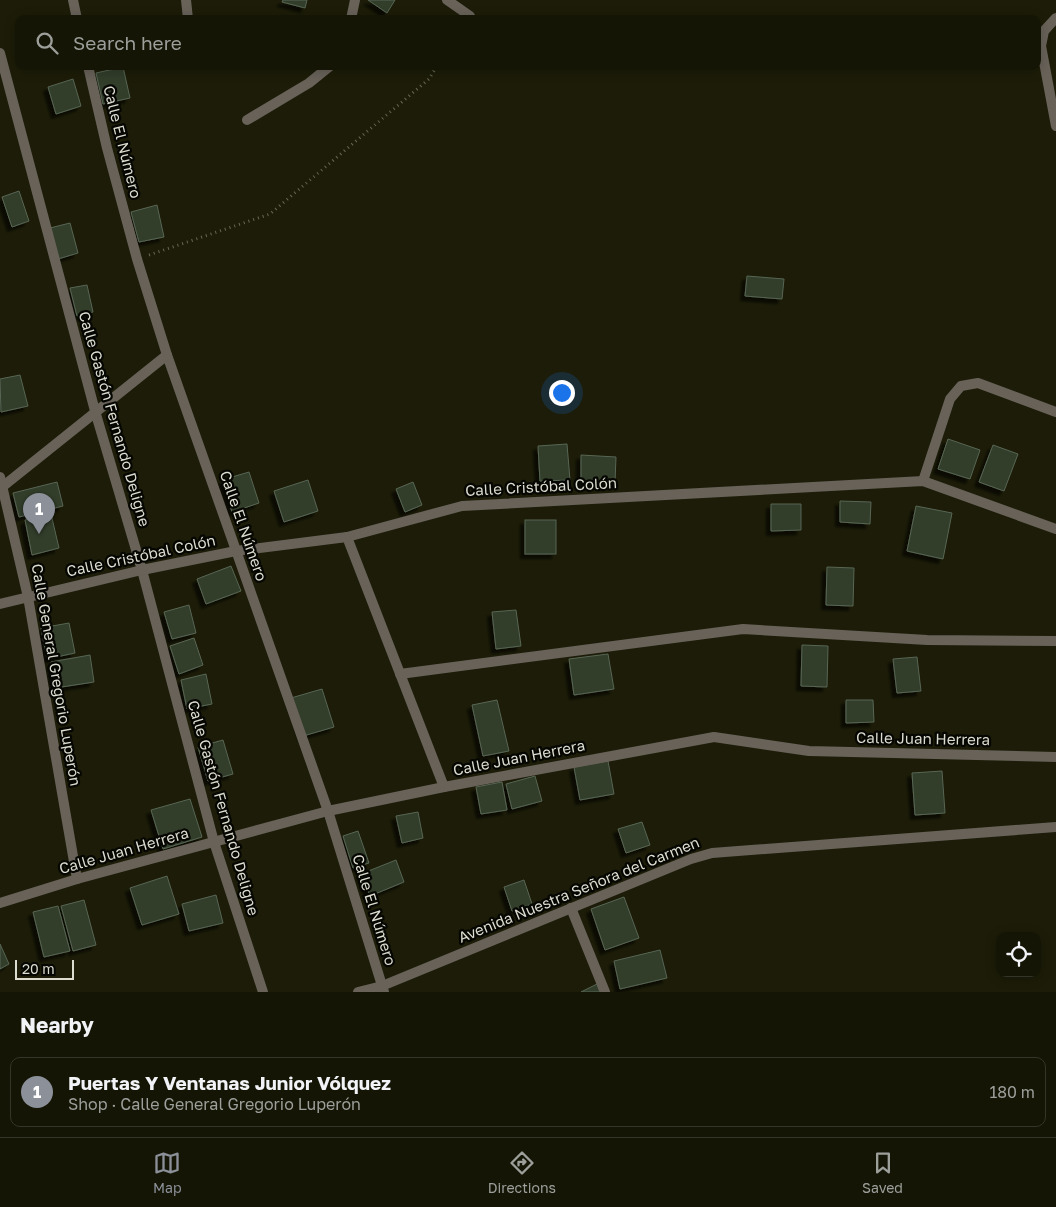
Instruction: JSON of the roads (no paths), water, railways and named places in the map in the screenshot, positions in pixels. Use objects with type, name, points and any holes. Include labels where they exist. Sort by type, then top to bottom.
[{"type":"street","points":[[73,0],[77,15]]},
{"type":"street","points":[[186,0],[188,15]]},
{"type":"street","points":[[352,15],[354,0]]},
{"type":"street","points":[[447,0],[469,15]]},
{"type":"street","points":[[1056,18],[1044,31],[1041,46],[1056,126]]},
{"type":"street","name":"Calle Gastón Fernando Deligne","points":[[0,53],[95,411],[142,570],[214,842],[263,992]]},
{"type":"street","name":"Calle El Número","points":[[89,70],[107,148],[137,259],[167,355],[328,810],[383,989]]},
{"type":"street","points":[[247,120],[309,83],[325,70]]},
{"type":"street","points":[[1,482],[167,355]]},
{"type":"street","points":[[923,481],[950,398],[961,386],[978,383],[1056,412]]},
{"type":"street","name":"Calle Cristóbal Colón","points":[[0,604],[142,570],[236,551],[347,537],[462,506],[923,481],[1056,529]]},
{"type":"street","name":"Calle General Gregorio Luperón","points":[[1,482],[28,597],[77,879]]},
{"type":"street","points":[[347,537],[444,787]]},
{"type":"street","points":[[400,674],[743,629],[927,640],[1056,641]]},
{"type":"street","name":"Calle Juan Herrera","points":[[0,903],[77,879],[328,810],[714,737],[809,751],[1056,757]]},
{"type":"street","name":"Avenida Nuestra Señora del Carmen","points":[[358,992],[383,989],[571,908],[692,859],[712,853],[1056,827]]},
{"type":"street","points":[[571,908],[605,992]]},
{"type":"place","name":"Puertas Y Ventanas Junior Vólquez","points":[[39,534]]}]
